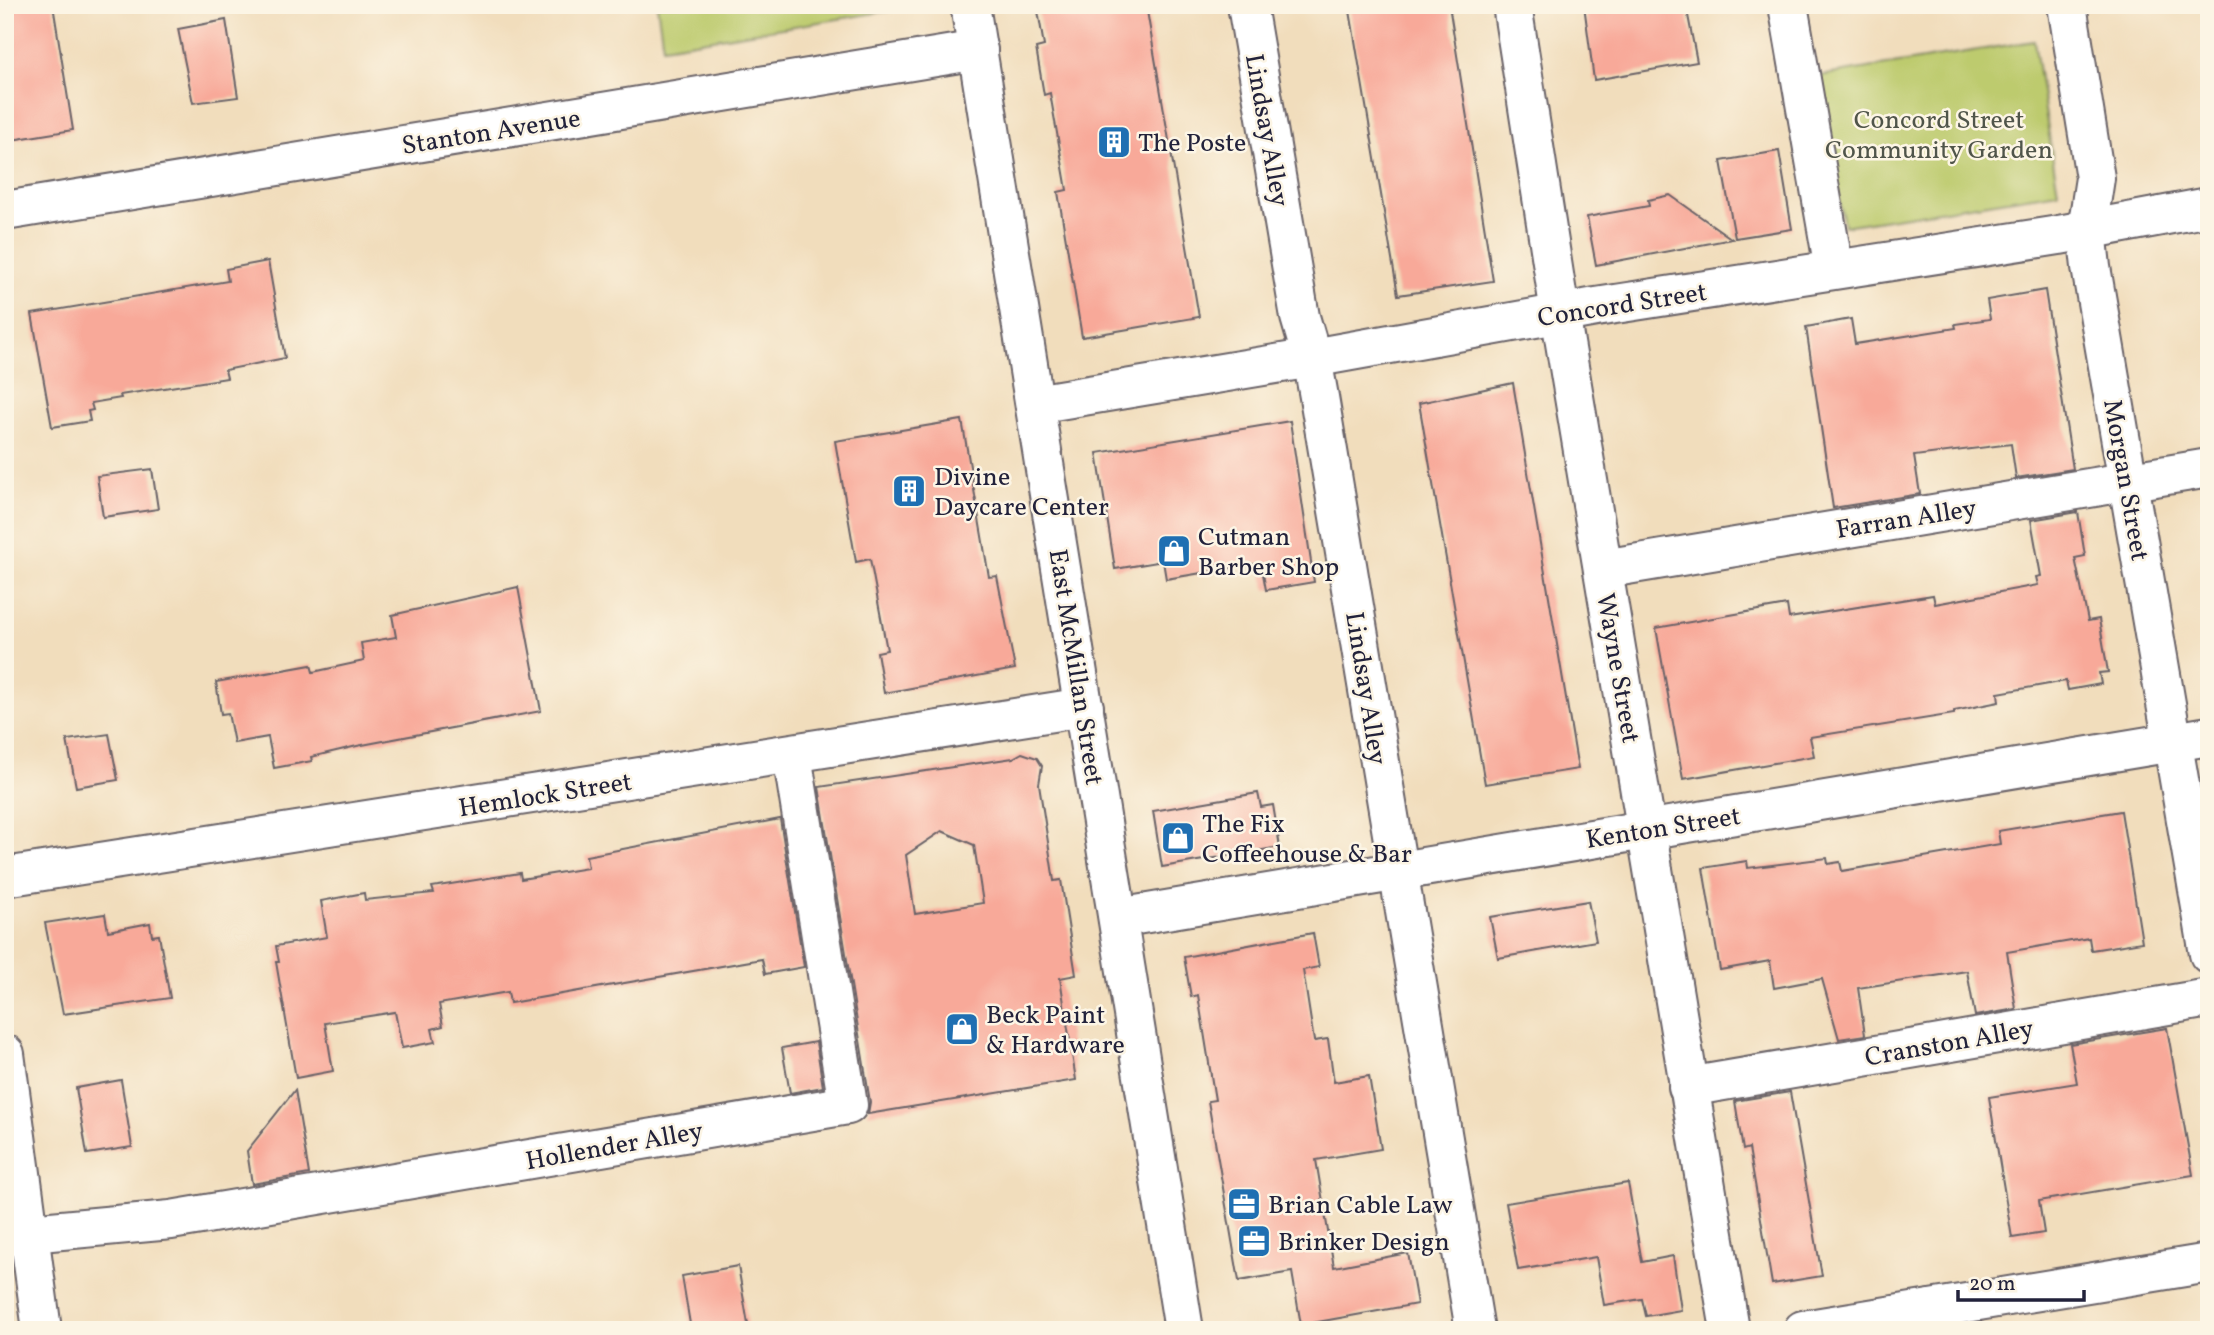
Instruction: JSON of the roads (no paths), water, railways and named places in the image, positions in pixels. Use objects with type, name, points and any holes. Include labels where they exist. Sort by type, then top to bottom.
[{"type":"street","name":"East McMillan Street","points":[[970,5],[1184,1330]]},
{"type":"street","name":"Lindsay Alley","points":[[1247,5],[1300,317],[1312,358],[1475,1330]]},
{"type":"street","name":"Wayne Street","points":[[1512,5],[1560,313],[1730,1330]]},
{"type":"street","points":[[1788,5],[1834,269]]},
{"type":"street","name":"Morgan Street","points":[[2067,5],[2095,178],[2087,230],[2128,482],[2191,740],[2209,954]]},
{"type":"street","name":"Stanton Avenue","points":[[5,211],[978,51]]},
{"type":"street","name":"Concord Street","points":[[1035,404],[1560,313],[2087,230],[2209,208]]},
{"type":"street","name":"Farran Alley","points":[[1603,569],[2209,468]]},
{"type":"street","name":"Hemlock Street","points":[[5,877],[1084,707]]},
{"type":"street","name":"Kenton Street","points":[[1118,918],[2191,740]]},
{"type":"street","name":"Hollender Alley","points":[[29,1233],[171,1220],[848,1105],[792,755]]},
{"type":"street","name":"Cranston Alley","points":[[1688,1087],[2209,998]]},
{"type":"street","points":[[5,1054],[42,1330]]},
{"type":"street","points":[[1802,1330],[2209,1264]]},
{"type":"place","name":"The Poste","points":[[1114,142]]},
{"type":"place","name":"Divine Daycare Center","points":[[909,491]]},
{"type":"place","name":"Cutman Barber Shop","points":[[1174,551]]},
{"type":"place","name":"The Fix Coffeehouse & Bar","points":[[1178,838]]},
{"type":"place","name":"Beck Paint & Hardware","points":[[962,1029]]},
{"type":"place","name":"Brian Cable Law","points":[[1244,1204]]},
{"type":"place","name":"Brinker Design","points":[[1254,1241]]},
{"type":"park label","name":"Concord Street Community Garden","points":[[1939,134]]}]
